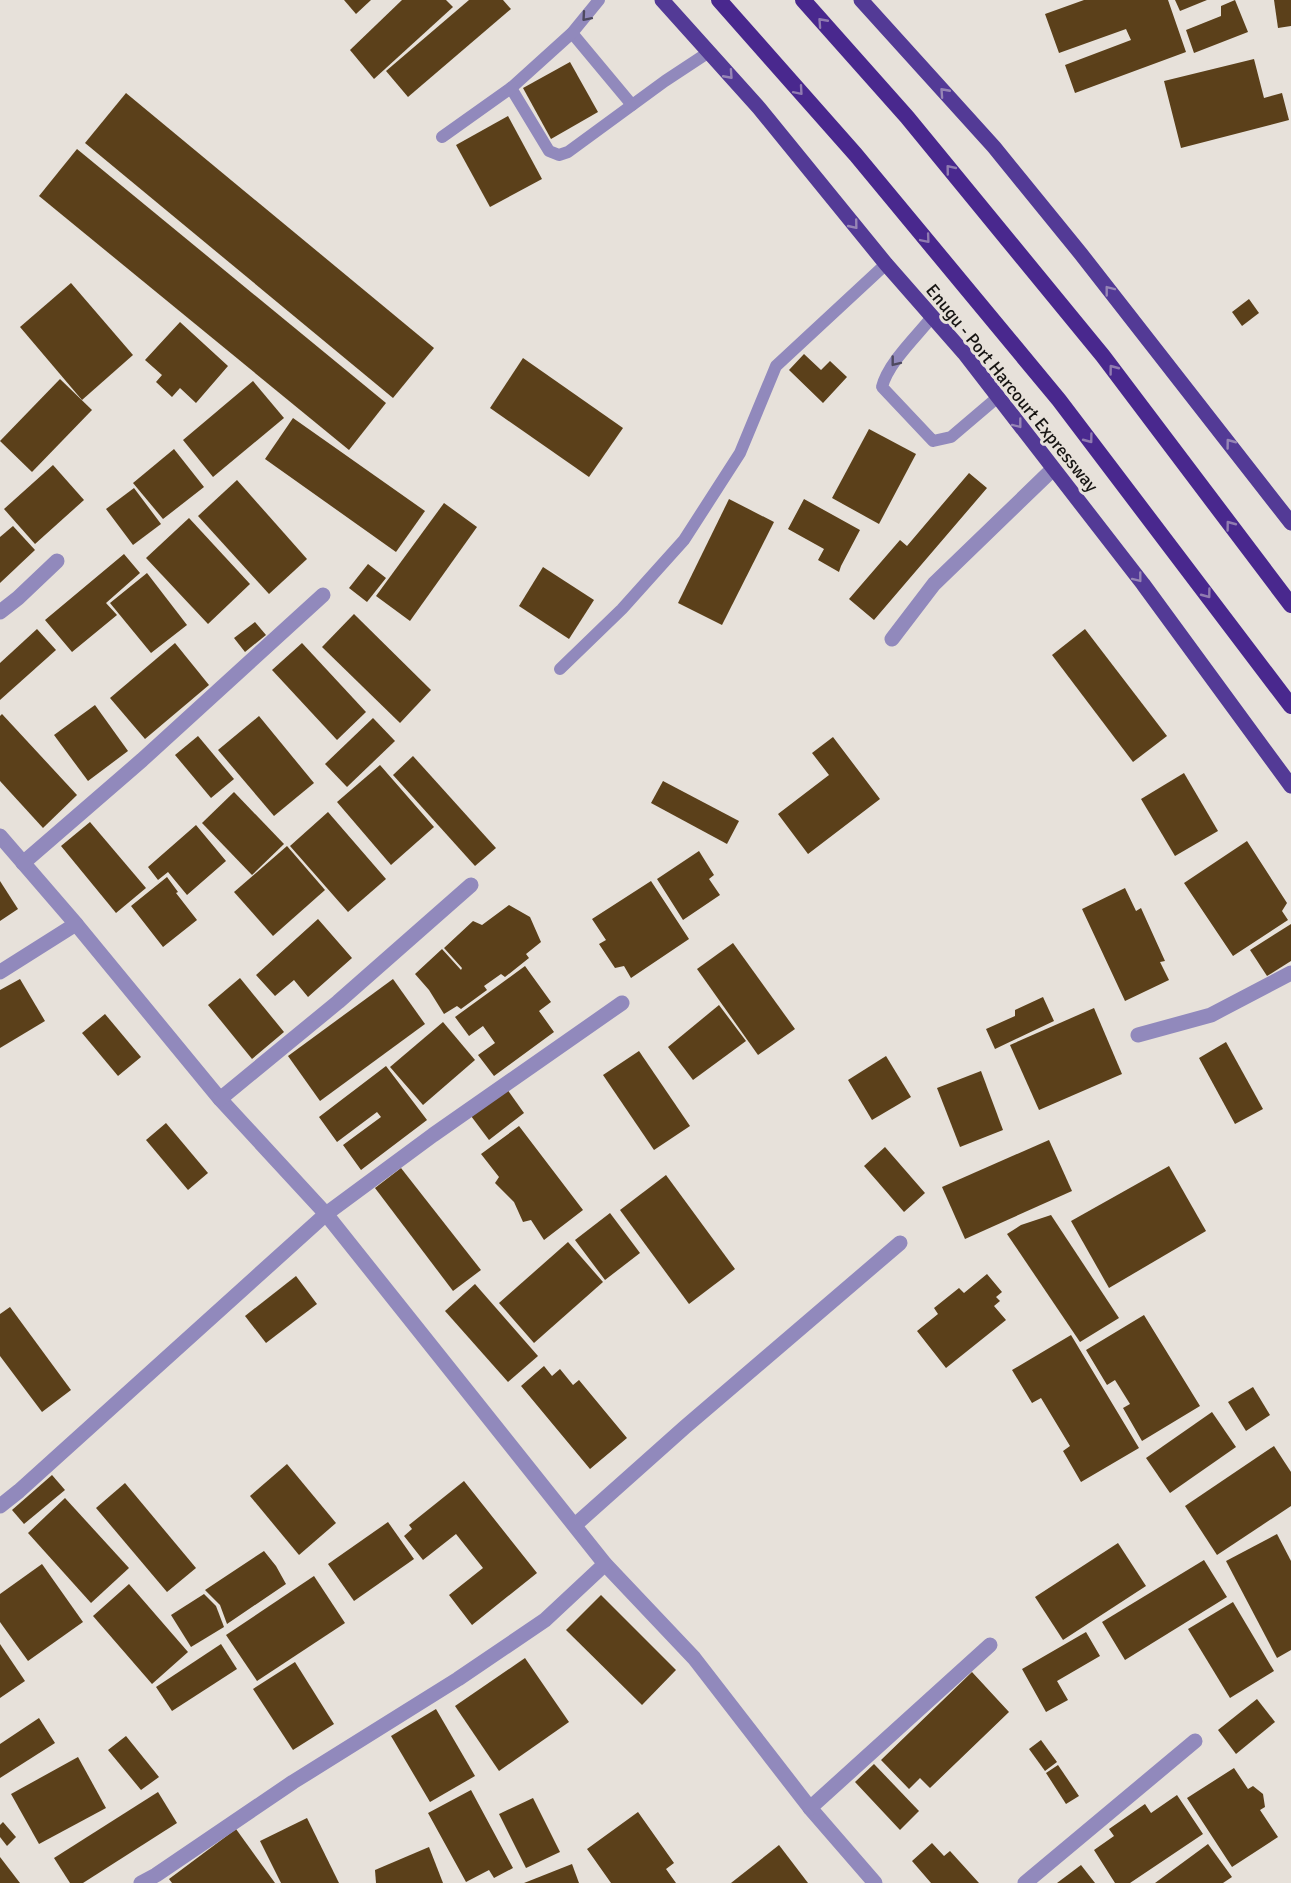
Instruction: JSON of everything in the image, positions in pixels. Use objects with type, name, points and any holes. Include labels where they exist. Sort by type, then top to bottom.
[{"type":"highway","name":"Enugu - Port Harcourt Expressway","points":[[719,0],[856,155],[1059,400],[1291,706]]},
{"type":"highway","points":[[803,0],[907,117],[1103,356],[1291,605]]},
{"type":"main road","name":"Enugu - Port Harcourt Expressway","points":[[662,0],[759,108],[886,264],[964,353],[1143,584],[1291,786]]},
{"type":"main road","points":[[861,0],[994,147],[1291,523]]},
{"type":"street","points":[[892,639],[934,584],[1053,469]]},
{"type":"street","points":[[0,612],[57,561]]},
{"type":"street","points":[[23,863],[142,760],[324,595]]},
{"type":"street","points":[[0,836],[76,924],[220,1099],[326,1214],[605,1564],[694,1658],[810,1808],[875,1883]]},
{"type":"street","points":[[220,1099],[338,1002],[471,885]]},
{"type":"street","points":[[0,972],[76,924]]},
{"type":"street","points":[[1138,1035],[1211,1015],[1291,973]]},
{"type":"street","points":[[0,1506],[326,1214],[433,1135],[622,1003]]},
{"type":"street","points":[[575,1525],[900,1243]]},
{"type":"street","points":[[141,1883],[159,1879],[293,1782],[458,1680],[545,1620],[605,1564]]},
{"type":"street","points":[[810,1808],[990,1644]]},
{"type":"street","points":[[1025,1883],[1195,1741]]},
{"type":"lane","points":[[442,137],[511,88],[572,33],[599,0]]},
{"type":"lane","points":[[572,33],[632,105]]},
{"type":"lane","points":[[511,88],[549,151],[559,154],[568,152],[709,52]]},
{"type":"lane","points":[[560,669],[622,609],[684,540],[740,453],[776,366],[886,264]]},
{"type":"lane","points":[[932,317],[891,367],[884,377],[882,387],[933,441],[951,437],[998,397]]},
{"type":"building","points":[[344,0],[371,0],[356,14]]},
{"type":"building","points":[[402,0],[446,0],[453,7],[374,79],[350,50]]},
{"type":"building","points":[[469,0],[503,0],[511,9],[408,97],[386,71]]},
{"type":"building","points":[[1084,0],[1168,0],[1186,52],[1075,93],[1065,65],[1131,40],[1126,29],[1059,53],[1045,14]]},
{"type":"building","points":[[1175,0],[1207,0],[1180,11]]},
{"type":"building","points":[[1235,0],[1248,32],[1194,53],[1186,30],[1221,16],[1221,6]]},
{"type":"building","points":[[1274,0],[1291,0],[1291,26],[1278,28]]},
{"type":"building","points":[[1254,59],[1264,98],[1282,93],[1289,120],[1181,148],[1164,81]]},
{"type":"building","points":[[570,62],[598,112],[551,139],[523,88]]},
{"type":"building","points":[[126,93],[434,348],[393,398],[85,143]]},
{"type":"building","points":[[508,116],[542,179],[490,207],[456,145]]},
{"type":"building","points":[[77,149],[386,403],[349,450],[39,196]]},
{"type":"building","points":[[71,283],[133,355],[82,400],[20,327]]},
{"type":"building","points":[[1249,299],[1259,313],[1242,326],[1232,312]]},
{"type":"building","points":[[180,322],[228,366],[196,403],[180,388],[172,397],[156,382],[162,375],[145,360]]},
{"type":"building","points":[[804,354],[821,370],[830,361],[847,377],[823,403],[789,370]]},
{"type":"building","points":[[523,358],[623,428],[589,477],[490,408]]},
{"type":"building","points":[[60,379],[92,410],[32,472],[0,441]]},
{"type":"building","points":[[253,381],[284,418],[213,477],[183,440]]},
{"type":"building","points":[[293,418],[425,511],[396,552],[265,459]]},
{"type":"building","points":[[869,429],[916,454],[879,524],[832,498]]},
{"type":"building","points":[[174,449],[204,487],[163,519],[133,483]]},
{"type":"building","points":[[53,465],[84,500],[35,544],[4,509]]},
{"type":"building","points":[[969,473],[987,488],[874,620],[849,599],[900,540],[907,546]]},
{"type":"building","points":[[237,480],[307,559],[269,594],[198,516]]},
{"type":"building","points":[[134,488],[161,524],[133,545],[106,509]]},
{"type":"building","points":[[729,499],[774,522],[722,625],[678,603]]},
{"type":"building","points":[[804,499],[860,530],[839,572],[818,560],[824,549],[788,529]]},
{"type":"building","points":[[444,503],[477,527],[410,621],[376,596]]},
{"type":"building","points":[[189,518],[250,584],[208,624],[146,558]]},
{"type":"building","points":[[13,526],[35,550],[0,583],[0,537]]},
{"type":"building","points":[[124,554],[140,573],[106,603],[117,615],[72,652],[45,620]]},
{"type":"building","points":[[368,564],[386,578],[367,602],[349,588]]},
{"type":"building","points":[[543,567],[594,600],[569,639],[519,606]]},
{"type":"building","points":[[147,573],[187,625],[151,653],[110,603]]},
{"type":"building","points":[[354,614],[431,690],[400,723],[322,647]]},
{"type":"building","points":[[255,622],[266,635],[245,652],[234,638]]},
{"type":"building","points":[[37,629],[56,650],[0,700],[0,663]]},
{"type":"building","points":[[1085,629],[1167,736],[1133,762],[1052,655]]},
{"type":"building","points":[[175,643],[209,685],[145,739],[110,698]]},
{"type":"building","points":[[302,643],[366,712],[337,740],[272,670]]},
{"type":"building","points":[[95,705],[128,751],[88,781],[54,735]]},
{"type":"building","points":[[2,714],[77,795],[43,828],[0,781],[0,716]]},
{"type":"building","points":[[259,716],[314,783],[274,816],[218,750]]},
{"type":"building","points":[[373,718],[395,741],[347,787],[325,764]]},
{"type":"building","points":[[198,736],[234,779],[211,798],[175,755]]},
{"type":"building","points":[[833,737],[880,799],[808,854],[778,814],[829,775],[812,753]]},
{"type":"building","points":[[413,756],[496,848],[475,866],[393,775]]},
{"type":"building","points":[[380,765],[434,827],[391,865],[337,802]]},
{"type":"building","points":[[1184,773],[1218,831],[1175,856],[1141,799]]},
{"type":"building","points":[[663,781],[739,821],[727,844],[651,803]]},
{"type":"building","points":[[234,792],[284,844],[252,875],[202,823]]},
{"type":"building","points":[[328,812],[386,879],[348,912],[290,846]]},
{"type":"building","points":[[90,822],[146,888],[116,913],[61,846]]},
{"type":"building","points":[[196,825],[226,861],[187,895],[168,872],[158,880],[148,867]]},
{"type":"building","points":[[1247,841],[1287,903],[1282,911],[1288,920],[1233,956],[1184,883]]},
{"type":"building","points":[[287,846],[325,890],[273,936],[234,892]]},
{"type":"building","points":[[699,851],[714,875],[709,879],[720,895],[683,920],[657,879]]},
{"type":"building","points":[[167,877],[197,920],[163,947],[131,906]]},
{"type":"building","points":[[0,881],[18,909],[0,921]]},
{"type":"building","points":[[651,881],[689,939],[631,978],[624,966],[615,968],[599,944],[606,940],[592,919]]},
{"type":"building","points":[[1125,888],[1136,911],[1141,908],[1165,961],[1160,962],[1169,980],[1125,1001],[1082,909]]},
{"type":"building","points":[[509,905],[530,917],[541,942],[526,954],[529,958],[505,977],[501,974],[484,986],[487,990],[461,1009],[457,1006],[444,1014],[429,990],[415,974],[442,949],[461,970],[462,968],[444,948],[473,921],[482,925]]},
{"type":"building","points":[[318,919],[352,958],[308,997],[294,980],[275,996],[256,975]]},
{"type":"building","points":[[1291,924],[1291,961],[1267,976],[1250,950]]},
{"type":"building","points":[[733,943],[795,1029],[758,1055],[697,969]]},
{"type":"building","points":[[525,966],[551,1002],[539,1011],[554,1032],[494,1076],[478,1055],[495,1043],[483,1026],[469,1036],[455,1017]]},
{"type":"building","points":[[240,978],[284,1032],[252,1059],[208,1005]]},
{"type":"building","points":[[20,979],[45,1021],[0,1048],[0,990]]},
{"type":"building","points":[[393,979],[425,1024],[320,1101],[288,1056]]},
{"type":"building","points":[[1043,997],[1054,1021],[995,1049],[986,1029],[1015,1016],[1015,1010]]},
{"type":"building","points":[[719,1005],[746,1041],[693,1080],[668,1047]]},
{"type":"building","points":[[1094,1008],[1122,1074],[1039,1110],[1010,1045]]},
{"type":"building","points":[[105,1014],[141,1057],[118,1076],[82,1033]]},
{"type":"building","points":[[443,1022],[475,1060],[423,1105],[390,1067]]},
{"type":"building","points":[[1226,1042],[1263,1109],[1235,1124],[1199,1058]]},
{"type":"building","points":[[639,1051],[690,1126],[654,1150],[603,1075]]},
{"type":"building","points":[[886,1056],[911,1097],[872,1120],[848,1080]]},
{"type":"building","points":[[386,1066],[427,1120],[361,1170],[343,1145],[381,1117],[377,1112],[337,1142],[319,1117]]},
{"type":"building","points":[[981,1071],[1003,1130],[960,1147],[937,1088]]},
{"type":"building","points":[[507,1089],[524,1113],[489,1140],[471,1116]]},
{"type":"building","points":[[166,1123],[208,1173],[188,1190],[146,1140]]},
{"type":"building","points":[[519,1126],[583,1210],[544,1240],[531,1220],[523,1222],[514,1202],[495,1183],[499,1177],[481,1154]]},
{"type":"building","points":[[1049,1140],[1072,1191],[965,1239],[942,1187]]},
{"type":"building","points":[[885,1147],[925,1193],[904,1212],[864,1166]]},
{"type":"building","points":[[1169,1166],[1206,1231],[1109,1288],[1071,1221]]},
{"type":"building","points":[[401,1168],[481,1270],[453,1291],[375,1188]]},
{"type":"building","points":[[666,1175],[735,1269],[689,1304],[620,1210]]},
{"type":"building","points":[[610,1213],[640,1253],[605,1280],[575,1240]]},
{"type":"building","points":[[1051,1215],[1119,1318],[1080,1342],[1007,1234],[1021,1225]]},
{"type":"building","points":[[568,1242],[603,1282],[534,1343],[499,1303]]},
{"type":"building","points":[[987,1274],[1002,1292],[996,1297],[1000,1301],[994,1306],[1006,1320],[946,1368],[917,1331],[938,1314],[934,1308],[959,1288],[964,1293]]},
{"type":"building","points":[[296,1276],[317,1304],[266,1343],[245,1316]]},
{"type":"building","points":[[475,1284],[538,1356],[508,1382],[445,1311]]},
{"type":"building","points":[[10,1307],[71,1390],[42,1412],[0,1356],[0,1314]]},
{"type":"building","points":[[1144,1315],[1200,1406],[1142,1441],[1123,1408],[1130,1404],[1115,1380],[1107,1385],[1086,1350]]},
{"type":"building","points":[[1071,1335],[1139,1448],[1081,1482],[1063,1451],[1070,1446],[1041,1398],[1032,1403],[1012,1370]]},
{"type":"building","points":[[544,1366],[552,1376],[560,1369],[573,1385],[579,1380],[627,1438],[590,1469],[521,1386]]},
{"type":"building","points":[[1253,1387],[1270,1415],[1246,1431],[1228,1402]]},
{"type":"building","points":[[1212,1412],[1236,1447],[1170,1493],[1146,1458]]},
{"type":"building","points":[[1274,1446],[1291,1472],[1291,1506],[1217,1555],[1185,1506]]},
{"type":"building","points":[[287,1464],[336,1523],[299,1555],[250,1496]]},
{"type":"building","points":[[52,1475],[65,1490],[24,1524],[12,1510]]},
{"type":"building","points":[[464,1481],[537,1573],[472,1625],[449,1595],[483,1568],[456,1534],[423,1560],[404,1536],[412,1529],[409,1525]]},
{"type":"building","points":[[125,1483],[196,1568],[167,1592],[96,1508]]},
{"type":"building","points":[[65,1498],[129,1568],[91,1603],[28,1533]]},
{"type":"building","points":[[388,1522],[414,1559],[354,1601],[328,1564]]},
{"type":"building","points":[[1277,1534],[1291,1561],[1291,1650],[1277,1658],[1226,1561]]},
{"type":"building","points":[[1118,1543],[1146,1586],[1063,1640],[1035,1597]]},
{"type":"building","points":[[264,1551],[286,1584],[227,1624],[220,1605],[205,1590]]},
{"type":"building","points":[[1204,1560],[1227,1597],[1125,1660],[1102,1622]]},
{"type":"building","points":[[42,1564],[83,1622],[28,1661],[0,1622],[0,1594]]},
{"type":"building","points":[[314,1576],[345,1623],[257,1681],[226,1635]]},
{"type":"building","points":[[129,1584],[188,1652],[152,1684],[93,1616]]},
{"type":"building","points":[[204,1594],[216,1606],[224,1627],[191,1647],[171,1615]]},
{"type":"building","points":[[601,1595],[676,1670],[642,1705],[566,1630]]},
{"type":"building","points":[[1233,1602],[1274,1671],[1230,1698],[1188,1629]]},
{"type":"building","points":[[1086,1632],[1100,1656],[1057,1681],[1068,1700],[1046,1712],[1022,1669]]},
{"type":"building","points":[[0,1644],[25,1681],[0,1698]]},
{"type":"building","points":[[221,1644],[237,1669],[172,1711],[156,1687]]},
{"type":"building","points":[[525,1658],[569,1722],[499,1771],[455,1706]]},
{"type":"building","points":[[295,1662],[334,1724],[293,1750],[253,1689]]},
{"type":"building","points":[[972,1672],[1009,1712],[930,1788],[920,1778],[909,1789],[881,1760]]},
{"type":"building","points":[[1257,1699],[1275,1722],[1236,1754],[1218,1730]]},
{"type":"building","points":[[436,1709],[475,1776],[430,1802],[391,1736]]},
{"type":"building","points":[[39,1718],[55,1743],[0,1778],[0,1744]]},
{"type":"building","points":[[126,1736],[159,1777],[141,1790],[108,1750]]},
{"type":"building","points":[[1041,1740],[1057,1762],[1045,1771],[1029,1749]]},
{"type":"building","points":[[78,1757],[106,1808],[39,1844],[11,1794]]},
{"type":"building","points":[[874,1764],[919,1811],[900,1830],[855,1782]]},
{"type":"building","points":[[1058,1765],[1079,1796],[1066,1804],[1046,1773]]},
{"type":"building","points":[[1234,1768],[1248,1789],[1253,1786],[1263,1794],[1265,1807],[1260,1810],[1278,1837],[1232,1867],[1187,1798]]},
{"type":"building","points":[[471,1790],[513,1868],[494,1878],[489,1870],[466,1882],[428,1813]]},
{"type":"building","points":[[158,1792],[177,1823],[83,1883],[70,1883],[54,1858]]},
{"type":"building","points":[[1177,1795],[1203,1834],[1130,1883],[1115,1883],[1094,1850],[1114,1836],[1109,1829],[1145,1804],[1151,1813]]},
{"type":"building","points":[[533,1798],[560,1852],[526,1868],[499,1814]]},
{"type":"building","points":[[638,1812],[674,1863],[666,1869],[676,1883],[611,1883],[587,1849]]},
{"type":"building","points":[[307,1818],[339,1883],[281,1883],[260,1841]]},
{"type":"building","points":[[3,1822],[16,1837],[7,1846],[0,1837],[0,1825]]},
{"type":"building","points":[[236,1829],[275,1883],[172,1883],[169,1879]]},
{"type":"building","points":[[932,1843],[944,1856],[950,1851],[979,1883],[931,1883],[912,1861]]},
{"type":"building","points":[[1208,1844],[1232,1877],[1223,1883],[1155,1883]]},
{"type":"building","points":[[779,1845],[808,1883],[731,1883]]},
{"type":"building","points":[[429,1847],[443,1883],[376,1883],[375,1870]]},
{"type":"building","points":[[0,1857],[20,1883],[0,1883]]},
{"type":"building","points":[[572,1864],[579,1883],[524,1883]]},
{"type":"building","points":[[1081,1865],[1095,1883],[1057,1883]]}]
